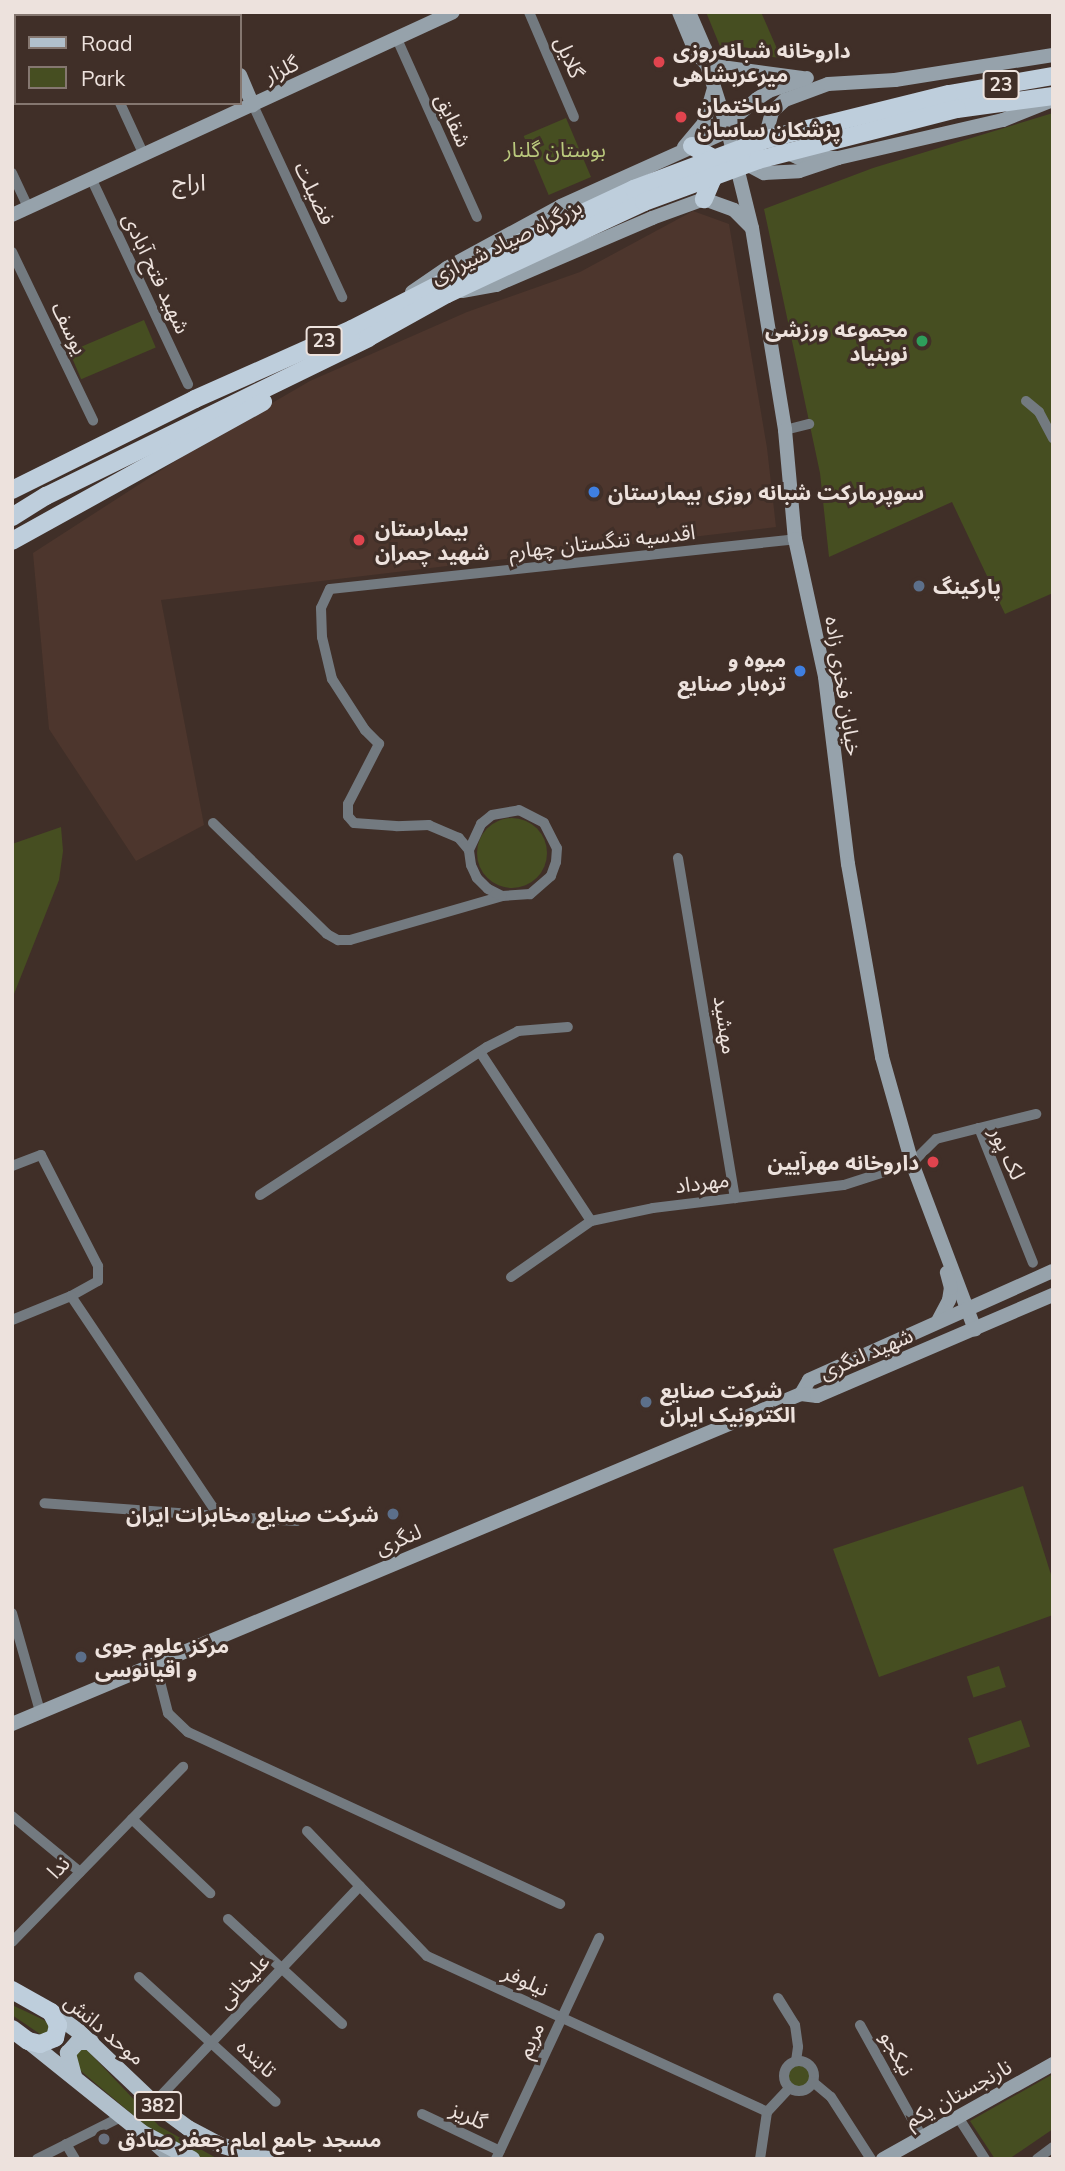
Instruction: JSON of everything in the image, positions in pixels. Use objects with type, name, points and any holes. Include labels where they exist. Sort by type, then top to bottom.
[{"type":"highway","name":"بزرگراه صیاد شیرازی","points":[[12,490],[195,399],[639,195],[953,101],[1053,76]]},
{"type":"highway","name":"بزرگراه صیاد شیرازی","points":[[953,101],[1053,98]]},
{"type":"highway","points":[[686,149],[711,157],[714,164],[712,180],[704,199]]},
{"type":"highway","name":"بزرگراه صیاد شیرازی","points":[[12,517],[46,496],[368,338],[447,293],[639,195]]},
{"type":"highway","points":[[12,541],[313,374],[368,338]]},
{"type":"highway","name":"موحد دانش","points":[[12,1990],[51,2012]]},
{"type":"highway","points":[[28,2041],[40,2044],[55,2038],[58,2025],[51,2012]]},
{"type":"highway","name":"382","points":[[12,2029],[28,2041]]},
{"type":"main road","name":"گلزار","points":[[12,215],[453,12]]},
{"type":"main road","name":"خیابان فخری زاده","points":[[678,12],[696,53],[706,65]]},
{"type":"main road","name":"خیابان فخری زاده","points":[[689,12],[705,48],[706,65],[728,131],[752,228],[785,430],[795,539],[825,677],[848,864],[882,1057],[912,1163],[975,1330]]},
{"type":"main road","points":[[838,158],[797,157],[786,152],[775,143],[768,127],[772,112],[785,100],[828,84],[895,80],[1053,55]]},
{"type":"main road","points":[[706,65],[807,78],[828,84]]},
{"type":"main road","points":[[394,306],[447,268],[561,206],[728,131],[738,115],[757,99],[769,91],[807,78]]},
{"type":"main road","points":[[242,80],[253,105]]},
{"type":"main road","points":[[686,149],[704,123],[715,88]]},
{"type":"main road","points":[[734,156],[764,173],[799,171],[838,158],[1003,120],[1053,98]]},
{"type":"main road","points":[[447,293],[496,285],[652,218],[704,199],[734,210],[752,228]]},
{"type":"main road","points":[[938,1321],[949,1300],[948,1258]]},
{"type":"main road","name":"شهید لنگری","points":[[1053,1271],[809,1380],[801,1394],[817,1396],[1053,1295]]},
{"type":"main road","name":"لنگری","points":[[12,1724],[801,1394]]},
{"type":"main road","name":"موحد دانش","points":[[51,2012],[91,2042],[154,2103],[202,2136],[237,2151],[268,2159]]},
{"type":"main road","name":"382","points":[[28,2041],[123,2116],[172,2159]]},
{"type":"main road","points":[[74,2076],[68,2053],[78,2042],[91,2042]]},
{"type":"main road","name":"نارنجستان یکم","points":[[883,2159],[1053,2064]]},
{"type":"main road","points":[[141,2132],[192,2159]]},
{"type":"street","name":"گلایل","points":[[529,12],[574,117]]},
{"type":"street","name":"شقایق","points":[[397,39],[477,217]]},
{"type":"street","points":[[121,105],[143,153]]},
{"type":"street","name":"فضیلت","points":[[253,105],[342,297]]},
{"type":"street","points":[[12,173],[28,208]]},
{"type":"street","name":"شهید فتح آبادی","points":[[91,178],[188,384]]},
{"type":"street","name":"یوسف","points":[[12,252],[93,419]]},
{"type":"street","points":[[1026,401],[1038,412],[1053,438]]},
{"type":"street","points":[[785,430],[809,424]]},
{"type":"street","name":"اقدسیه تنگستان چهارم","points":[[469,850],[459,838],[429,825],[396,827],[354,822],[348,816],[348,804],[379,744],[365,730],[332,679],[322,637],[321,608],[330,589],[795,539]]},
{"type":"street","points":[[213,823],[327,934],[338,940],[351,940],[502,896],[530,894],[551,876],[556,862],[556,848],[544,823],[519,810],[505,810],[481,824],[469,850],[471,865],[477,878],[488,889],[502,896]]},
{"type":"street","name":"مهشید","points":[[678,858],[735,1198]]},
{"type":"street","points":[[260,1195],[480,1052],[517,1031],[568,1027]]},
{"type":"street","points":[[480,1052],[591,1221]]},
{"type":"street","points":[[979,1128],[1036,1114]]},
{"type":"street","name":"لک پور","points":[[912,1163],[932,1140],[979,1128],[1033,1263]]},
{"type":"street","points":[[12,1166],[41,1155],[98,1266],[98,1282],[12,1320]]},
{"type":"street","name":"مهرداد","points":[[511,1277],[591,1221],[653,1208],[845,1185],[912,1163]]},
{"type":"street","points":[[71,1296],[219,1516]]},
{"type":"street","points":[[44,1503],[297,1521]]},
{"type":"street","points":[[12,1613],[40,1711]]},
{"type":"street","points":[[155,1662],[168,1713],[188,1732],[561,1903]]},
{"type":"street","name":"ندا","points":[[12,1942],[183,1767]]},
{"type":"street","points":[[12,1816],[80,1872]]},
{"type":"street","points":[[131,1819],[210,1892]]},
{"type":"street","name":"نیلوفر","points":[[307,1831],[427,1956],[767,2112]]},
{"type":"street","name":"علیخانی","points":[[154,2103],[360,1886]]},
{"type":"street","points":[[228,1919],[342,2024]]},
{"type":"street","name":"مریم","points":[[498,2155],[599,1938]]},
{"type":"street","name":"تابنده","points":[[139,1977],[276,2102]]},
{"type":"street","points":[[778,1997],[795,2025],[799,2048],[796,2061]]},
{"type":"street","name":"نیکجو","points":[[860,2025],[922,2137]]},
{"type":"street","points":[[789,2088],[784,2075],[788,2066],[796,2061],[805,2062],[812,2068],[813,2082],[831,2097],[871,2159]]},
{"type":"street","points":[[789,2088],[803,2091],[813,2082]]},
{"type":"street","points":[[761,2159],[767,2112],[789,2088]]},
{"type":"street","name":"گلریز","points":[[422,2114],[498,2155]]},
{"type":"street","points":[[37,2159],[123,2116]]},
{"type":"street","points":[[958,2117],[985,2159]]},
{"type":"street","points":[[66,2144],[75,2159]]},
{"type":"street","points":[[1037,2159],[1053,2147]]},
{"type":"shaded area","name":"بیمارستان شهید چمران","points":[[693,211],[729,224],[767,448],[776,527],[161,600],[204,825],[136,861],[49,729],[33,553],[208,440],[310,381],[467,312],[580,272]]},
{"type":"green space","points":[[706,12],[761,12],[781,58],[722,51]]},
{"type":"green space","name":"مجموعه ورزشی نوبنیاد","points":[[1053,113],[1053,593],[1005,614],[952,502],[829,557],[820,473],[764,209],[873,168]]},
{"type":"green space","name":"بوستان گلنار","points":[[566,118],[591,177],[549,195],[524,136]]},
{"type":"green space","points":[[144,320],[156,348],[81,379],[69,352]]},
{"type":"green space","points":[[512,818],[537,828],[547,853],[537,878],[512,888],[487,878],[477,853],[487,828]]},
{"type":"green space","points":[[61,827],[63,851],[59,880],[12,999],[12,844]]},
{"type":"green space","points":[[1023,1486],[1053,1581],[1053,1615],[879,1677],[833,1549]]},
{"type":"green space","points":[[999,1666],[1006,1687],[973,1697],[967,1677]]},
{"type":"green space","points":[[1021,1720],[1030,1746],[977,1765],[968,1738]]},
{"type":"green space","points":[[12,2005],[44,2020],[52,2027],[43,2036],[12,2015]]},
{"type":"green space","points":[[81,2049],[87,2050],[159,2126],[218,2159],[200,2159],[158,2136],[75,2066],[73,2055]]},
{"type":"green space","points":[[799,2063],[808,2067],[812,2076],[808,2085],[799,2089],[790,2085],[786,2076],[790,2067]]},
{"type":"green space","points":[[1053,2074],[1053,2129],[1009,2159],[995,2159],[970,2121]]},
{"type":"place","name":"داروخانه شبانه‌روزی میرعربشاهی","points":[[659,62]]},
{"type":"place","name":"ساختمان پزشکان ساسان","points":[[681,117]]},
{"type":"place","name":"مجموعه ورزشی نوبنیاد","points":[[922,341]]},
{"type":"place","name":"سوپرمارکت شبانه روزی بیمارستان","points":[[594,492]]},
{"type":"place","name":"بیمارستان شهید چمران","points":[[359,540]]},
{"type":"place","name":"پارکینگ","points":[[919,586]]},
{"type":"place","name":"میوه و تره‌بار صنایع","points":[[800,671]]},
{"type":"place","name":"داروخانه مهرآیین","points":[[933,1162]]},
{"type":"place","name":"شرکت صنایع الکترونیک ایران","points":[[646,1402]]},
{"type":"place","name":"شرکت صنایع مخابرات ایران","points":[[393,1514]]},
{"type":"place","name":"مرکز علوم جوی و اقیانوسی","points":[[81,1657]]},
{"type":"place","name":"مسجد جامع امام جعفر صادق","points":[[104,2139]]},
{"type":"district","name":"اراج","points":[[189,182]]}]
